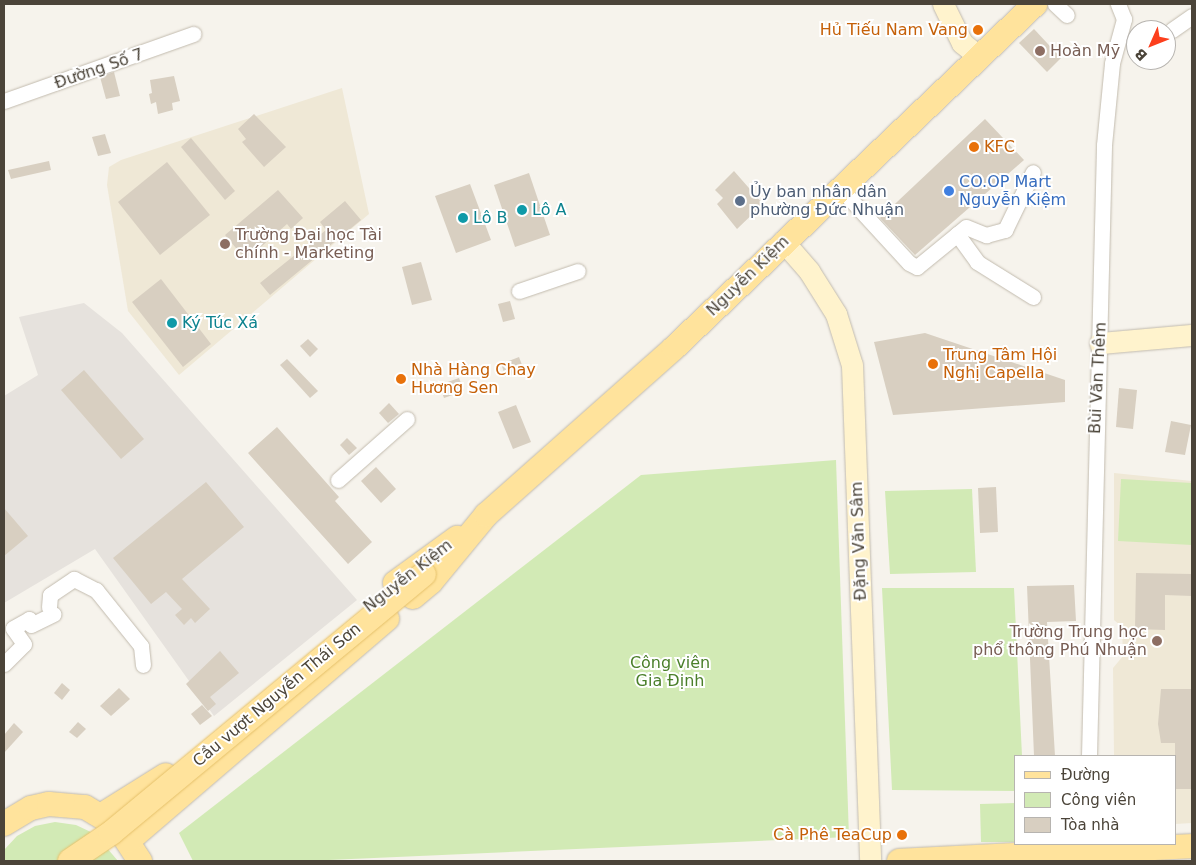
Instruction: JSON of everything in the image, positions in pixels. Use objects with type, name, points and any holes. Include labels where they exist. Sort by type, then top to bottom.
[{"type":"main road","name":"Nguyễn Kiệm","points":[[102,815],[170,772],[413,568],[479,522],[674,348],[783,241],[841,189],[1035,4]]},
{"type":"main road","name":"Nguyễn Kiệm","points":[[130,840],[431,582],[479,522]]},
{"type":"main road","name":"Cầu vượt Nguyễn Thái Sơn","points":[[70,861],[111,833],[424,574],[479,522]]},
{"type":"main road","points":[[4,824],[31,808],[49,804],[85,807],[102,815],[130,840],[140,861]]},
{"type":"main road","points":[[899,861],[1192,846]]},
{"type":"street","points":[[944,4],[962,44],[980,57]]},
{"type":"street","points":[[1056,4],[1067,15]]},
{"type":"street","name":"Bùi Văn Thêm","points":[[1089,755],[1093,475],[1100,343],[1104,145],[1112,63],[1124,19],[1118,4]]},
{"type":"street","points":[[1176,27],[1192,16]]},
{"type":"street","name":"Đường Số 7","points":[[4,101],[192,34]]},
{"type":"street","points":[[841,189],[909,263],[918,267],[966,227],[986,235],[1005,230],[1033,172]]},
{"type":"street","points":[[956,234],[976,262],[1033,297]]},
{"type":"street","name":"Đặng Văn Sâm","points":[[783,241],[809,271],[836,314],[852,365],[870,861]]},
{"type":"street","points":[[519,291],[578,272]]},
{"type":"street","points":[[1100,343],[1192,335]]},
{"type":"street","points":[[338,480],[407,419]]},
{"type":"street","points":[[4,664],[24,644],[13,628],[29,619],[31,625],[52,611],[50,595],[74,579],[96,590],[121,620],[141,646],[143,665]]},
{"type":"shaded area","name":"Trường Đại học Tài chính - Marketing","points":[[342,88],[369,214],[179,375],[128,311],[107,185],[109,167],[121,160]]},
{"type":"shaded area","points":[[84,303],[122,333],[357,600],[214,716],[95,549],[4,603],[4,396],[38,375],[19,317]]},
{"type":"shaded area","name":"Trường Trung học phổ thông Phú Nhuận","points":[[1114,473],[1192,481],[1192,823],[1176,824],[1176,755],[1114,755],[1113,668],[1123,656],[1122,627],[1114,620]]},
{"type":"green space","name":"Công viên Gia Định","points":[[836,460],[849,837],[306,861],[193,861],[179,833],[641,475]]},
{"type":"green space","points":[[1121,479],[1192,483],[1192,545],[1118,541]]},
{"type":"green space","points":[[972,489],[976,572],[890,574],[885,491]]},
{"type":"green space","points":[[882,588],[1014,588],[1022,755],[1014,755],[1014,791],[892,790]]},
{"type":"green space","points":[[1014,803],[1014,842],[981,842],[980,804]]},
{"type":"green space","points":[[55,822],[76,825],[95,834],[118,861],[4,861],[4,850],[17,836],[35,826]]},
{"type":"building","name":"Hoàn Mỹ","points":[[1034,29],[1061,58],[1047,72],[1019,43]]},
{"type":"building","points":[[114,72],[120,96],[106,99],[100,77]]},
{"type":"building","points":[[174,76],[180,101],[172,103],[173,110],[158,114],[156,102],[151,104],[149,94],[152,93],[150,80]]},
{"type":"building","points":[[254,114],[286,147],[264,167],[242,142],[246,139],[238,129]]},
{"type":"building","name":"CO.OP Mart Nguyễn Kiệm","points":[[985,119],[1024,160],[915,255],[880,218]]},
{"type":"building","points":[[105,134],[111,153],[98,156],[92,137]]},
{"type":"building","points":[[191,138],[235,191],[225,200],[181,147]]},
{"type":"building","points":[[49,161],[51,170],[11,179],[8,170]]},
{"type":"building","points":[[167,162],[210,215],[160,255],[118,202]]},
{"type":"building","name":"Ủy ban nhân dân phường Đức Nhuận","points":[[734,171],[763,204],[737,229],[717,204],[723,198],[715,190]]},
{"type":"building","name":"Lô A","points":[[529,173],[550,235],[515,247],[494,185]]},
{"type":"building","name":"Lô B","points":[[470,184],[491,240],[456,253],[435,196]]},
{"type":"building","points":[[278,190],[303,218],[291,229],[287,224],[246,260],[225,235]]},
{"type":"building","points":[[345,201],[361,220],[270,295],[260,283],[326,230],[320,222]]},
{"type":"building","points":[[421,262],[432,300],[412,305],[402,267]]},
{"type":"building","name":"Ký Túc Xá","points":[[161,279],[211,344],[183,367],[132,302]]},
{"type":"building","points":[[510,301],[515,319],[503,322],[498,304]]},
{"type":"building","points":[[925,333],[1065,380],[1065,402],[893,415],[874,342]]},
{"type":"building","points":[[308,339],[318,349],[310,357],[300,346]]},
{"type":"building","points":[[519,357],[524,370],[506,377],[501,364]]},
{"type":"building","points":[[287,359],[318,391],[310,398],[280,365]]},
{"type":"building","points":[[84,370],[144,439],[121,459],[61,390]]},
{"type":"building","points":[[459,378],[464,391],[444,398],[439,385]]},
{"type":"building","points":[[1119,388],[1137,390],[1133,429],[1116,427]]},
{"type":"building","points":[[389,403],[399,414],[388,423],[379,413]]},
{"type":"building","points":[[516,405],[531,442],[513,449],[498,412]]},
{"type":"building","points":[[1171,421],[1191,425],[1185,455],[1165,452]]},
{"type":"building","points":[[277,427],[339,497],[335,501],[372,542],[348,564],[248,453]]},
{"type":"building","points":[[347,438],[357,448],[349,455],[340,445]]},
{"type":"building","points":[[376,467],[396,489],[381,503],[361,481]]},
{"type":"building","points":[[206,482],[244,527],[182,579],[210,609],[195,623],[191,618],[184,625],[175,615],[182,609],[166,592],[151,604],[113,558]]},
{"type":"building","points":[[996,487],[998,532],[980,533],[978,488]]},
{"type":"building","points":[[4,508],[28,536],[4,556]]},
{"type":"building","points":[[1136,573],[1192,574],[1192,596],[1165,595],[1165,630],[1135,629]]},
{"type":"building","points":[[1074,585],[1076,621],[1047,622],[1055,755],[1034,755],[1027,586]]},
{"type":"building","points":[[220,651],[239,673],[210,697],[216,704],[208,711],[186,684]]},
{"type":"building","points":[[62,683],[70,690],[62,700],[54,693]]},
{"type":"building","points":[[119,688],[130,699],[111,716],[100,706]]},
{"type":"building","points":[[1161,689],[1192,689],[1192,789],[1176,789],[1175,743],[1161,743],[1158,724]]},
{"type":"building","points":[[202,705],[212,716],[200,725],[191,714]]},
{"type":"building","points":[[78,722],[86,729],[77,738],[69,732]]},
{"type":"building","points":[[14,723],[23,732],[4,753],[4,735]]},
{"type":"place","name":"Hủ Tiếu Nam Vang","points":[[978,30]]},
{"type":"place","name":"Hoàn Mỹ","points":[[1040,51]]},
{"type":"place","name":"KFC","points":[[974,147]]},
{"type":"place","name":"CO.OP Mart Nguyễn Kiệm","points":[[949,191]]},
{"type":"place","name":"Ủy ban nhân dân phường Đức Nhuận","points":[[740,201]]},
{"type":"place","name":"Lô A","points":[[522,210]]},
{"type":"place","name":"Lô B","points":[[463,218]]},
{"type":"place","name":"Trường Đại học Tài chính - Marketing","points":[[225,244]]},
{"type":"place","name":"Ký Túc Xá","points":[[172,323]]},
{"type":"place","name":"Trung Tâm Hội Nghị Capella","points":[[933,364]]},
{"type":"place","name":"Nhà Hàng Chay Hương Sen","points":[[401,379]]},
{"type":"place","name":"Trường Trung học phổ thông Phú Nhuận","points":[[1157,641]]},
{"type":"place","name":"Cà Phê TeaCup","points":[[902,835]]}]
